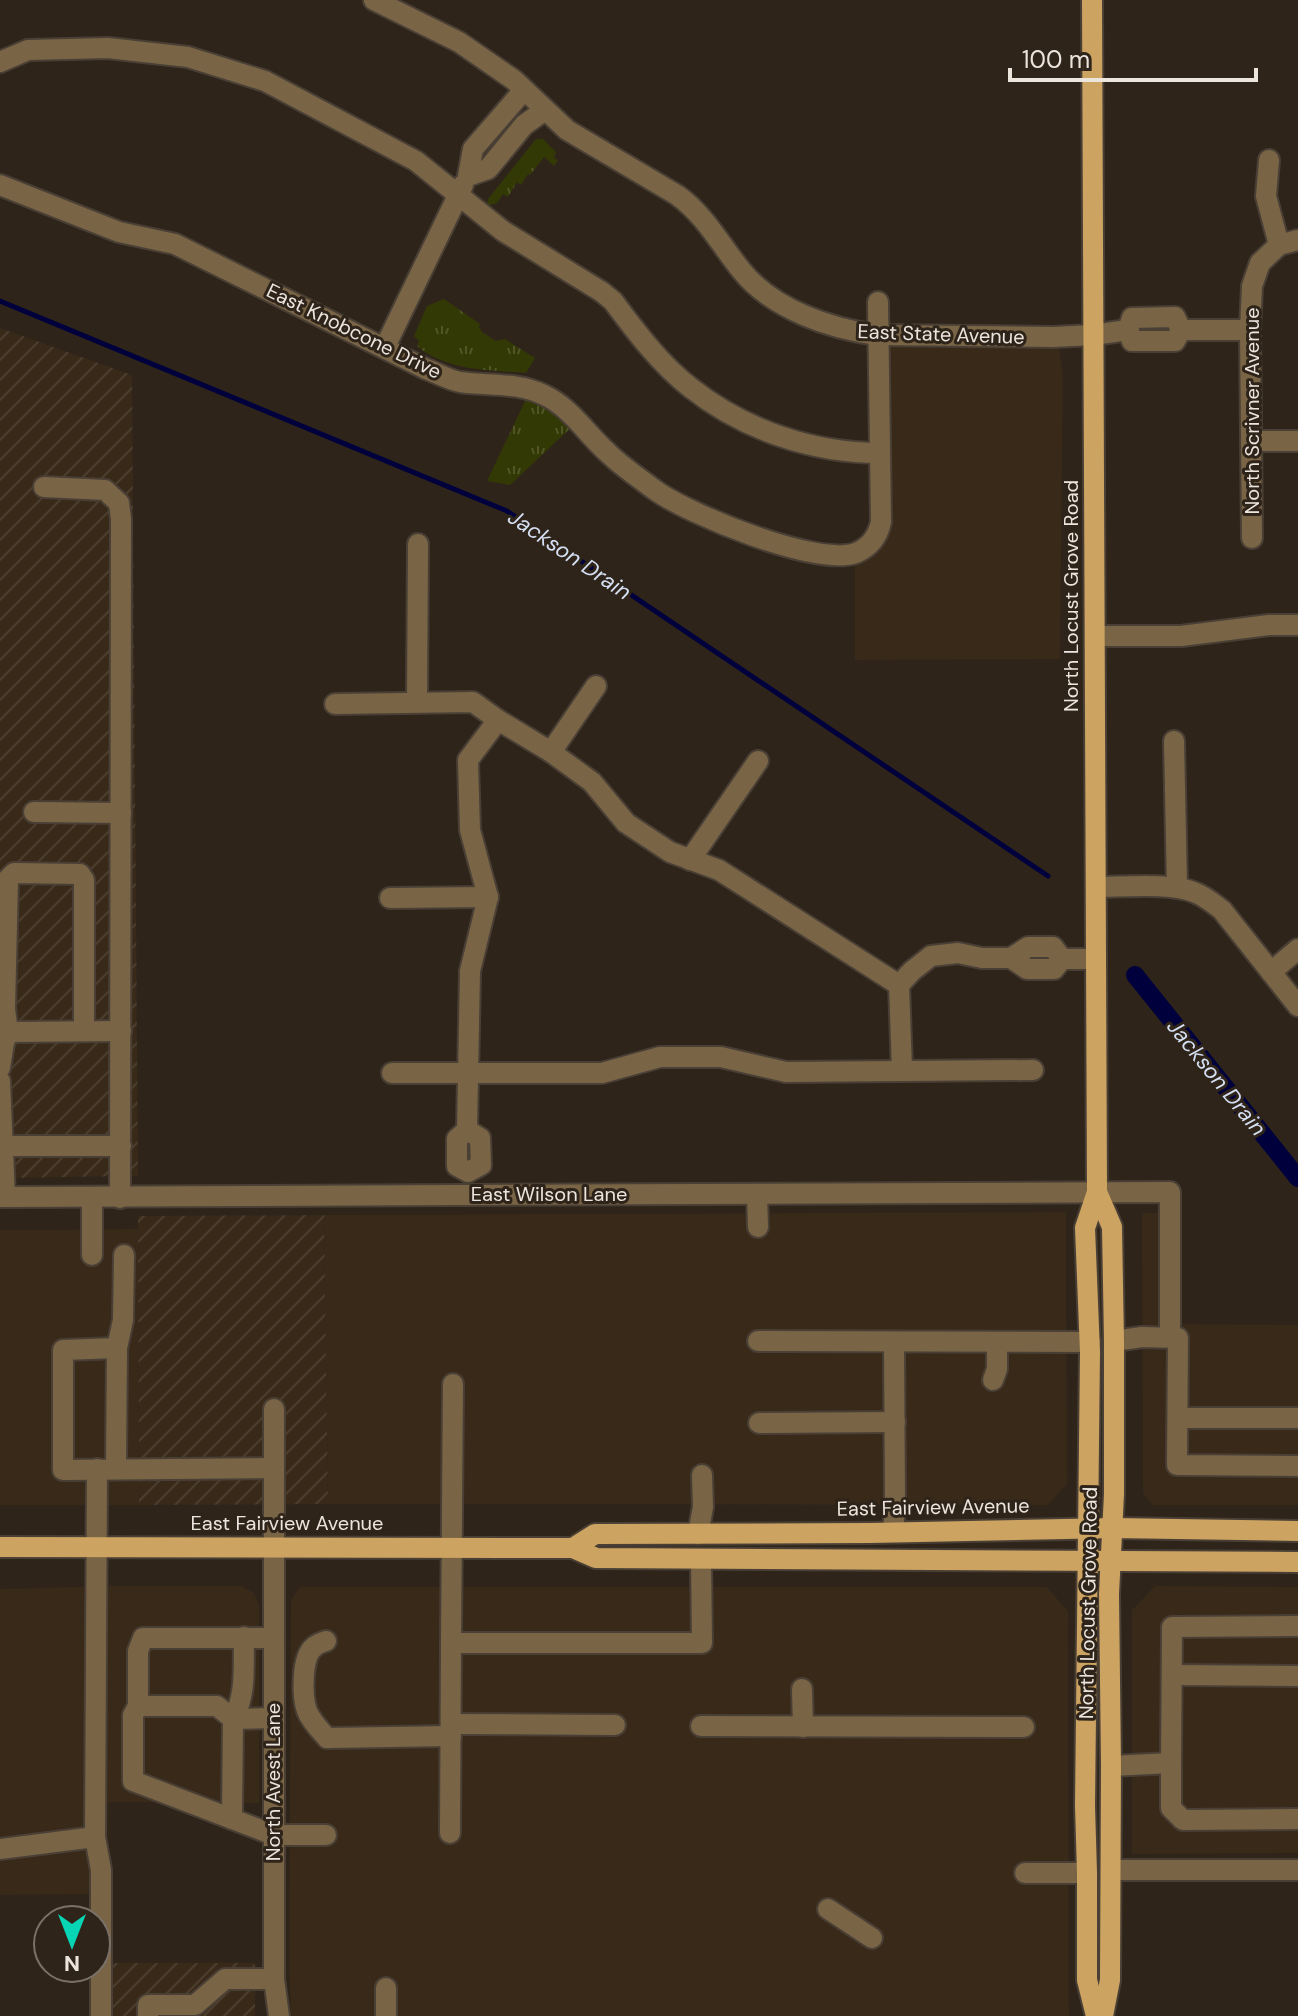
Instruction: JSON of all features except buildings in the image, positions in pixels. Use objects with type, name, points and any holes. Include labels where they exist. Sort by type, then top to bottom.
[{"type":"main road","name":"North Locust Grove Road","points":[[1092,0],[1097,1192],[1085,1228],[1090,1342],[1086,1762],[1087,1980],[1096,2016]]},
{"type":"main road","name":"North Locust Grove Road","points":[[1097,1192],[1112,1227],[1114,1341],[1113,1528],[1109,1594],[1110,1980],[1103,2016]]},
{"type":"main road","name":"East Fairview Avenue","points":[[582,1552],[595,1534],[1113,1528],[1298,1531]]},
{"type":"main road","name":"East Fairview Avenue","points":[[0,1547],[451,1547],[582,1552],[596,1558],[1298,1562]]},
{"type":"main road","points":[[1086,1762],[1098,1789],[1099,1857],[1111,1870],[1100,1895],[1100,1970],[1087,1980]]},
{"type":"street","name":"East State Avenue","points":[[374,0],[459,42],[514,80],[567,130],[677,195],[693,207],[743,273],[764,292],[796,313],[827,325],[878,335],[1093,335],[1128,330],[1132,318],[1175,317],[1181,330],[1250,330]]},
{"type":"street","points":[[0,62],[28,50],[108,48],[188,57],[265,81],[463,186],[503,231],[613,301],[670,369],[691,388],[720,408],[783,438],[843,451],[880,453],[878,302]]},
{"type":"street","points":[[385,347],[463,186],[473,149],[524,90]]},
{"type":"street","points":[[463,186],[488,169],[524,125],[545,110]]},
{"type":"street","points":[[1269,160],[1266,196],[1289,242]]},
{"type":"street","name":"East Knobcone Drive","points":[[0,185],[119,232],[175,244],[426,369],[458,381],[525,387],[545,395],[565,408],[608,453],[657,492],[716,523],[757,538],[828,555],[856,553],[866,547],[875,540],[881,522],[880,453]]},
{"type":"street","name":"North Scrivner Avenue","points":[[1252,538],[1252,286],[1260,263],[1289,242]]},
{"type":"street","points":[[1251,441],[1298,441]]},
{"type":"street","points":[[44,487],[105,490],[119,503],[121,519],[120,1198]]},
{"type":"street","points":[[417,702],[418,544]]},
{"type":"street","points":[[1095,636],[1181,636],[1269,625],[1298,625]]},
{"type":"street","points":[[551,752],[596,686]]},
{"type":"street","points":[[335,704],[473,702],[592,782],[626,823],[670,852],[719,870],[899,985]]},
{"type":"street","points":[[469,1195],[468,1172],[481,1165],[480,1138],[467,1130],[470,971],[488,897],[470,830],[468,760],[498,720]]},
{"type":"street","points":[[1174,741],[1177,887]]},
{"type":"street","points":[[690,860],[758,761]]},
{"type":"street","points":[[34,812],[121,813]]},
{"type":"street","points":[[0,1068],[8,1032],[5,1009],[8,879],[14,873],[80,874],[84,880],[84,1031]]},
{"type":"street","points":[[1096,887],[1177,887],[1209,899],[1222,910],[1298,1006]]},
{"type":"street","points":[[390,898],[488,897]]},
{"type":"street","points":[[1271,972],[1298,949]]},
{"type":"street","points":[[902,1070],[899,985],[931,956],[958,953],[982,958],[1011,958],[1027,969],[1054,969],[1062,959],[1096,959]]},
{"type":"street","points":[[8,1032],[121,1031]]},
{"type":"street","points":[[392,1073],[602,1073],[660,1057],[721,1057],[786,1072],[1033,1070]]},
{"type":"street","points":[[0,1081],[2,1197]]},
{"type":"street","points":[[3,1146],[121,1146]]},
{"type":"street","name":"East Wilson Lane","points":[[2,1197],[1170,1192],[1170,1337]]},
{"type":"street","points":[[757,1194],[758,1227]]},
{"type":"street","points":[[92,1198],[92,1255]]},
{"type":"street","points":[[101,2016],[101,1870],[95,1837],[97,1547],[117,1348],[123,1320],[124,1255]]},
{"type":"street","points":[[1114,1341],[1142,1337],[1178,1338],[1177,1465],[1298,1466]]},
{"type":"street","points":[[758,1341],[1090,1342]]},
{"type":"street","points":[[893,1532],[894,1342]]},
{"type":"street","points":[[993,1380],[997,1369],[997,1342]]},
{"type":"street","points":[[117,1348],[63,1350],[63,1470],[274,1468]]},
{"type":"street","points":[[450,1833],[453,1384]]},
{"type":"street","name":"North Avest Lane","points":[[274,1409],[274,1979],[279,2016]]},
{"type":"street","points":[[1178,1418],[1298,1418]]},
{"type":"street","points":[[759,1423],[895,1422]]},
{"type":"street","points":[[698,1534],[703,1507],[702,1475]]},
{"type":"street","points":[[451,1643],[702,1643],[701,1559]]},
{"type":"street","points":[[1298,1626],[1172,1627],[1171,1763],[1171,1808],[1183,1820],[1298,1819]]},
{"type":"street","points":[[232,1819],[233,1719],[240,1707],[243,1690],[244,1637]]},
{"type":"street","points":[[273,1638],[143,1638],[138,1651],[138,1706],[133,1715],[133,1781],[274,1835],[326,1835]]},
{"type":"street","points":[[326,1641],[309,1653],[304,1693],[305,1707],[327,1738],[451,1730],[615,1725]]},
{"type":"street","points":[[1172,1675],[1298,1676]]},
{"type":"street","points":[[802,1689],[803,1727]]},
{"type":"street","points":[[138,1706],[217,1706],[233,1719],[274,1718]]},
{"type":"street","points":[[701,1726],[1024,1727]]},
{"type":"street","points":[[1111,1766],[1171,1763]]},
{"type":"street","points":[[0,1849],[95,1837]]},
{"type":"street","points":[[1111,1870],[1298,1870]]},
{"type":"street","points":[[1025,1873],[1087,1873]]},
{"type":"street","points":[[828,1909],[872,1938]]},
{"type":"street","points":[[148,2016],[148,2005],[195,2011],[225,1979],[274,1979]]},
{"type":"street","points":[[386,1988],[386,2016]]},
{"type":"shaded area","points":[[0,328],[132,375],[138,1176],[0,1178]]},
{"type":"shaded area","points":[[881,338],[1058,339],[1063,375],[1060,659],[855,660],[855,556],[878,540]]},
{"type":"shaded area","points":[[1066,1212],[1067,1484],[1048,1505],[328,1504],[324,1215]]},
{"type":"shaded area","points":[[1142,1213],[1180,1213],[1180,1324],[1298,1325],[1298,1505],[1152,1505],[1143,1493]]},
{"type":"shaded area","points":[[324,1215],[328,1504],[139,1505],[138,1216]]},
{"type":"shaded area","points":[[138,1229],[139,1505],[0,1505],[0,1230]]},
{"type":"shaded area","points":[[242,1586],[254,1593],[259,1605],[259,1803],[108,1802],[107,1894],[0,1895],[0,1589]]},
{"type":"shaded area","points":[[1155,1586],[1298,1587],[1298,1853],[1132,1854],[1132,1610]]},
{"type":"shaded area","points":[[299,1587],[1047,1587],[1068,1611],[1069,2016],[291,2016],[291,1601]]},
{"type":"shaded area","points":[[112,1963],[255,1963],[255,2016],[109,2016],[108,1984],[112,1984]]},
{"type":"green space","points":[[536,139],[543,139],[556,152],[554,158],[558,160],[554,166],[544,157],[521,185],[517,182],[508,197],[503,194],[497,203],[487,206],[488,199]]},
{"type":"green space","points":[[444,299],[480,324],[482,332],[496,341],[505,339],[535,358],[526,373],[455,365],[417,346],[419,341],[414,336],[427,306]]},
{"type":"green space","points":[[530,391],[576,423],[510,485],[487,481]]},
{"type":"waterway","name":"Jackson Drain","points":[[0,301],[507,511],[1048,876]]},
{"type":"waterway","name":"Jackson Drain","points":[[1135,975],[1298,1178]]}]
